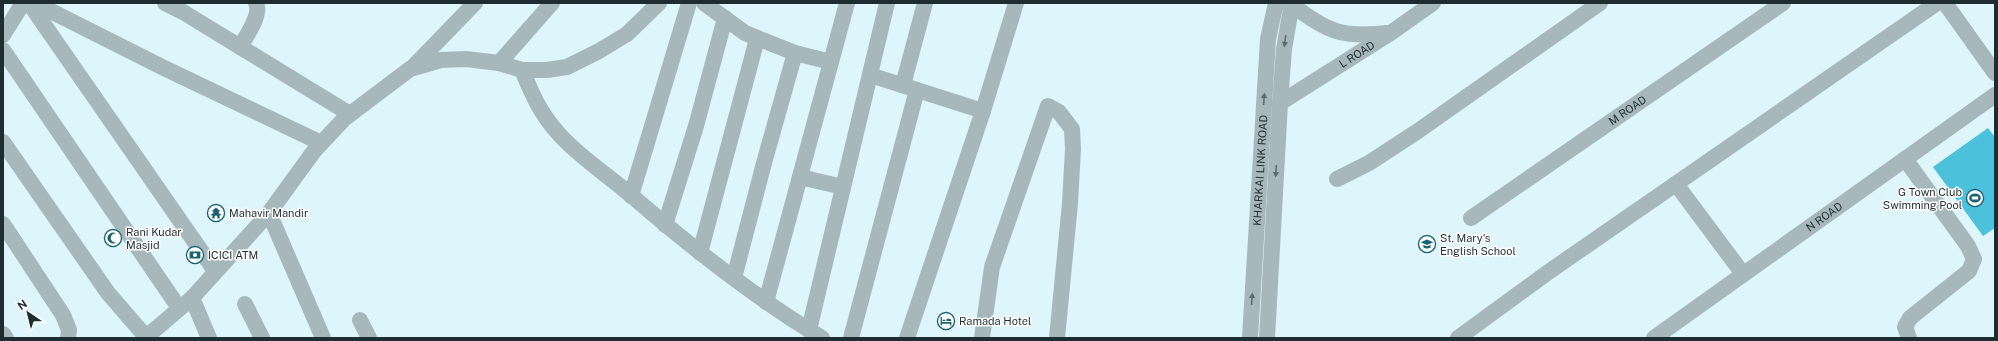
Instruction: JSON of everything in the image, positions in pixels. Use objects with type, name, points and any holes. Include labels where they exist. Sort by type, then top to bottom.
[{"type":"street","points":[[3,35],[23,3]]},
{"type":"street","points":[[29,3],[215,271]]},
{"type":"street","points":[[35,3],[162,67],[322,143]]},
{"type":"street","points":[[165,3],[183,12],[350,114]]},
{"type":"street","points":[[240,47],[256,15],[258,7],[256,3]]},
{"type":"street","points":[[3,142],[104,288],[146,338],[192,298],[269,213],[322,143],[350,114],[410,69],[475,3]]},
{"type":"street","points":[[499,63],[552,3]]},
{"type":"street","points":[[410,69],[441,60],[466,60],[499,63],[522,70],[547,70],[567,67],[599,51],[627,34],[658,3]]},
{"type":"street","points":[[631,196],[689,3]]},
{"type":"street","points":[[766,302],[847,3]]},
{"type":"street","points":[[522,70],[536,105],[558,133],[665,225],[700,253],[766,302],[815,334],[843,187],[887,3]]},
{"type":"street","points":[[852,338],[910,87],[925,3]]},
{"type":"street","points":[[907,338],[983,111],[1016,3]]},
{"type":"street","points":[[1286,3],[1315,23],[1338,32],[1361,36],[1392,32]]},
{"type":"street","points":[[1267,338],[1286,3]]},
{"type":"street","name":"KHARKAI LINK ROAD","points":[[1250,338],[1268,39],[1286,3]]},
{"type":"street","name":"L ROAD","points":[[1280,104],[1392,32],[1433,3]]},
{"type":"street","points":[[1337,179],[1368,163],[1418,131],[1600,3]]},
{"type":"street","name":"M ROAD","points":[[1471,218],[1783,3]]},
{"type":"street","points":[[1458,338],[1547,273],[1937,3]]},
{"type":"street","points":[[1945,3],[1995,73]]},
{"type":"street","points":[[665,225],[696,126],[716,9],[745,33],[757,39],[796,53],[831,62]]},
{"type":"street","points":[[700,253],[757,39]]},
{"type":"street","points":[[3,50],[179,308]]},
{"type":"street","points":[[734,278],[764,163],[796,53]]},
{"type":"street","points":[[870,74],[983,111]]},
{"type":"street","name":"N ROAD","points":[[1654,338],[1995,95]]},
{"type":"street","points":[[982,338],[992,267],[1048,106],[1059,112],[1072,129],[1073,149],[1070,203],[1057,338]]},
{"type":"street","points":[[1905,160],[1968,246],[1974,259],[1969,271],[1910,318],[1905,327],[1909,338]]},
{"type":"street","points":[[800,176],[843,187]]},
{"type":"street","points":[[1676,184],[1743,274]]},
{"type":"street","points":[[269,213],[323,338]]},
{"type":"street","points":[[3,224],[63,315],[69,330],[68,338]]},
{"type":"street","points":[[192,298],[210,338]]},
{"type":"street","points":[[245,304],[262,338]]},
{"type":"street","points":[[360,320],[369,338]]},
{"type":"street","points":[[3,334],[6,338]]},
{"type":"water","name":"G Town Club Swimming Pool","points":[[1988,128],[1995,137],[1995,228],[1983,236],[1933,167]]},
{"type":"place","name":"G Town Club Swimming Pool","points":[[1975,198]]},
{"type":"place","name":"Mahavir Mandir","points":[[216,213]]},
{"type":"place","name":"Rani Kudar Masjid","points":[[113,238]]},
{"type":"place","name":"St. Mary's English School","points":[[1427,244]]},
{"type":"place","name":"ICICI ATM","points":[[195,255]]},
{"type":"place","name":"Ramada Hotel","points":[[946,321]]}]
